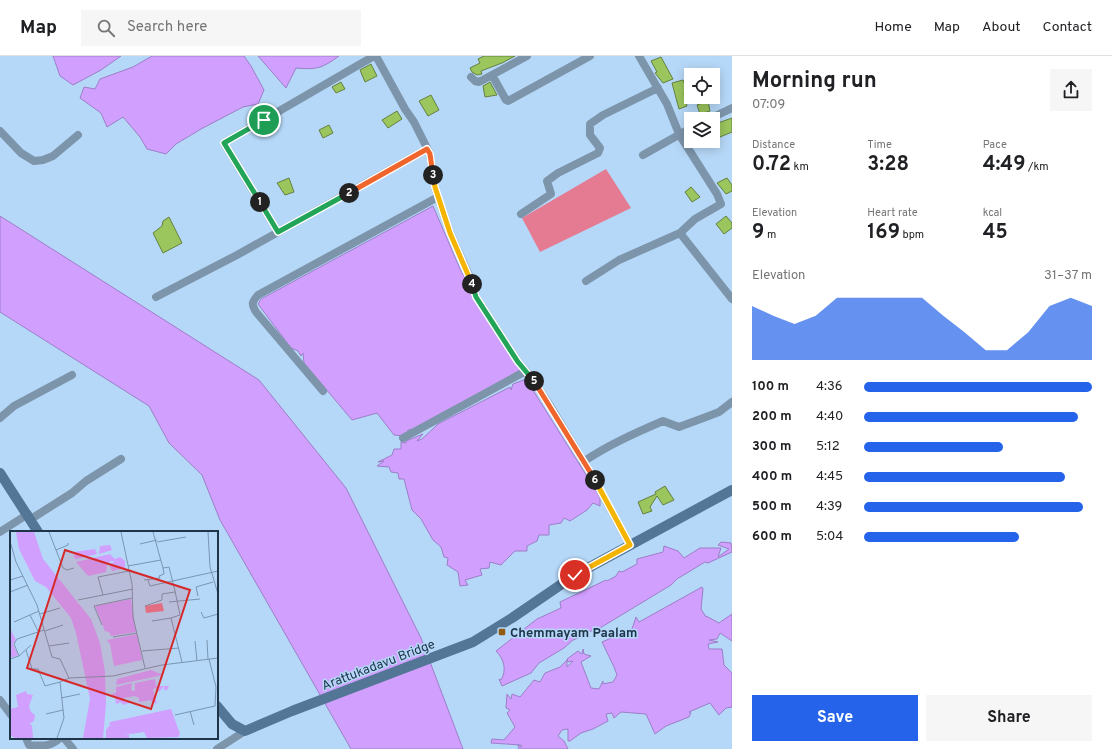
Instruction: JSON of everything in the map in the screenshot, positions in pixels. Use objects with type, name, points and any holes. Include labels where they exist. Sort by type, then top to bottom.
[{"type":"main road","points":[[0,473],[37,531]]},
{"type":"main road","name":"Arattukadavu Bridge","points":[[245,731],[292,711],[472,642],[512,618],[575,575],[732,490]]},
{"type":"main road","points":[[218,707],[232,724],[245,731]]},
{"type":"street","points":[[278,232],[224,143],[375,56],[414,122],[430,154],[438,197],[450,233],[471,280],[476,297],[518,362],[526,371],[552,409],[630,545]]},
{"type":"street","points":[[471,77],[475,81],[479,82],[527,56]]},
{"type":"street","points":[[492,75],[508,101],[590,56]]},
{"type":"street","points":[[586,281],[619,260],[680,233],[695,219],[721,204],[717,194],[679,134],[658,88],[639,56]]},
{"type":"street","points":[[521,214],[551,194],[547,181],[558,173],[598,153],[600,148],[590,135],[590,124],[603,115],[658,88]]},
{"type":"street","points":[[720,114],[732,108]]},
{"type":"street","points":[[0,131],[21,153],[34,162],[53,156],[78,135]]},
{"type":"street","points":[[643,155],[684,132]]},
{"type":"street","points":[[156,296],[278,232],[427,149]]},
{"type":"street","points":[[323,391],[256,312],[252,305],[252,301],[258,295],[438,197]]},
{"type":"street","points":[[680,233],[732,299]]},
{"type":"street","points":[[403,438],[526,371]]},
{"type":"street","points":[[0,418],[14,406],[72,375]]},
{"type":"street","points":[[583,462],[626,437],[663,421],[679,427],[719,412],[732,402]]},
{"type":"street","points":[[0,532],[72,493],[86,481],[121,459]]},
{"type":"street","points":[[0,700],[10,714]]},
{"type":"street","points":[[217,749],[245,731]]},
{"type":"street","points":[[26,739],[29,745],[43,746],[54,744],[59,739]]},
{"type":"street","points":[[65,739],[73,749]]},
{"type":"shaded area","points":[[53,56],[121,56],[101,70],[73,85],[60,76]]},
{"type":"shaded area","points":[[152,56],[244,56],[264,90],[258,104],[243,107],[201,129],[176,144],[166,154],[147,149],[140,137],[123,117],[107,127],[101,113],[80,98],[84,87],[95,89],[100,79],[133,67]]},
{"type":"shaded area","points":[[258,56],[339,56],[324,66],[310,69],[296,68],[286,88]]},
{"type":"shaded area","points":[[606,169],[631,208],[540,252],[522,218]]},
{"type":"shaded area","points":[[433,206],[461,271],[520,370],[422,427],[408,430],[406,436],[394,435],[377,413],[352,420],[304,363],[303,353],[301,356],[298,351],[291,348],[258,304],[261,299]]},
{"type":"shaded area","points":[[0,216],[259,380],[346,488],[421,638],[463,749],[351,749],[220,520],[202,475],[169,443],[149,406],[0,312]]},
{"type":"shaded area","points":[[526,379],[600,497],[600,506],[593,503],[587,510],[570,521],[564,518],[561,523],[549,525],[549,535],[539,535],[537,541],[527,546],[527,551],[515,551],[501,565],[490,562],[489,568],[480,569],[482,575],[465,580],[468,585],[460,586],[458,572],[447,565],[448,558],[444,557],[441,547],[433,540],[421,519],[412,510],[404,479],[399,479],[398,473],[391,472],[389,467],[377,466],[384,461],[378,462],[392,455],[394,449],[401,449],[401,442],[406,443],[406,441],[423,434],[417,441],[422,439],[438,424],[510,387],[511,390],[513,384]]},
{"type":"shaded area","points":[[721,542],[731,543],[732,552],[708,563],[705,562],[677,579],[671,585],[600,628],[582,634],[583,636],[573,640],[564,648],[539,663],[531,673],[502,686],[499,679],[501,680],[503,676],[504,665],[496,651],[537,619],[561,608],[560,602],[616,576],[619,571],[622,572],[637,564],[637,559],[663,552],[664,546],[678,551],[684,558],[700,548],[721,548],[718,557],[729,549],[718,545]]},
{"type":"shaded area","points":[[702,587],[701,609],[706,617],[719,623],[732,614],[732,641],[720,633],[717,639],[709,640],[718,642],[708,644],[709,649],[722,649],[724,665],[732,673],[732,707],[726,708],[719,715],[710,703],[689,712],[691,713],[689,717],[666,726],[655,734],[646,714],[621,712],[614,718],[612,713],[606,714],[608,721],[593,729],[581,733],[570,741],[568,741],[568,729],[562,730],[558,736],[564,741],[568,749],[519,749],[518,745],[522,747],[521,745],[491,743],[492,739],[504,740],[515,727],[507,713],[510,710],[506,708],[507,694],[511,699],[512,694],[520,697],[534,680],[540,682],[545,673],[560,667],[567,660],[567,667],[573,661],[568,662],[567,659],[578,651],[582,654],[583,649],[584,654],[591,656],[581,662],[591,688],[599,689],[603,681],[603,684],[613,682],[617,675],[602,642],[632,629],[636,617],[639,622]]},
{"type":"building","points":[[484,56],[515,56],[481,71],[482,74],[477,75],[472,72],[470,68],[480,63],[478,59]]},
{"type":"building","points":[[661,57],[673,79],[663,83],[655,73],[657,72],[651,61]]},
{"type":"building","points":[[371,64],[377,76],[365,82],[360,70]]},
{"type":"building","points":[[683,80],[684,104],[687,104],[687,106],[679,109],[672,83]]},
{"type":"building","points":[[341,82],[345,89],[336,93],[332,87]]},
{"type":"building","points":[[490,82],[497,95],[485,97],[483,86]]},
{"type":"building","points":[[431,95],[439,110],[428,116],[419,101]]},
{"type":"building","points":[[709,104],[710,111],[699,112],[697,105]]},
{"type":"building","points":[[397,111],[402,119],[388,128],[382,120]]},
{"type":"building","points":[[732,118],[732,132],[720,137],[720,122]]},
{"type":"building","points":[[329,125],[333,133],[323,138],[319,130]]},
{"type":"building","points":[[289,178],[294,192],[285,195],[277,183]]},
{"type":"building","points":[[727,178],[732,185],[732,191],[726,194],[717,183]]},
{"type":"building","points":[[691,187],[700,197],[692,202],[685,192]]},
{"type":"building","points":[[726,216],[732,223],[732,228],[724,234],[716,224]]},
{"type":"building","points":[[169,217],[182,243],[163,253],[153,233],[162,226],[163,221]]},
{"type":"building","points":[[665,486],[674,500],[663,505],[657,496],[650,507],[652,511],[643,514],[638,502],[656,494],[655,492]]},
{"type":"place","name":"Chemmayam Paalam","points":[[502,632]]},
{"type":"route","points":[[264,120],[224,143],[278,232],[427,149],[430,154],[438,197],[450,233],[471,280],[476,297],[518,362],[552,409],[594,479],[630,545],[575,575]]}]
